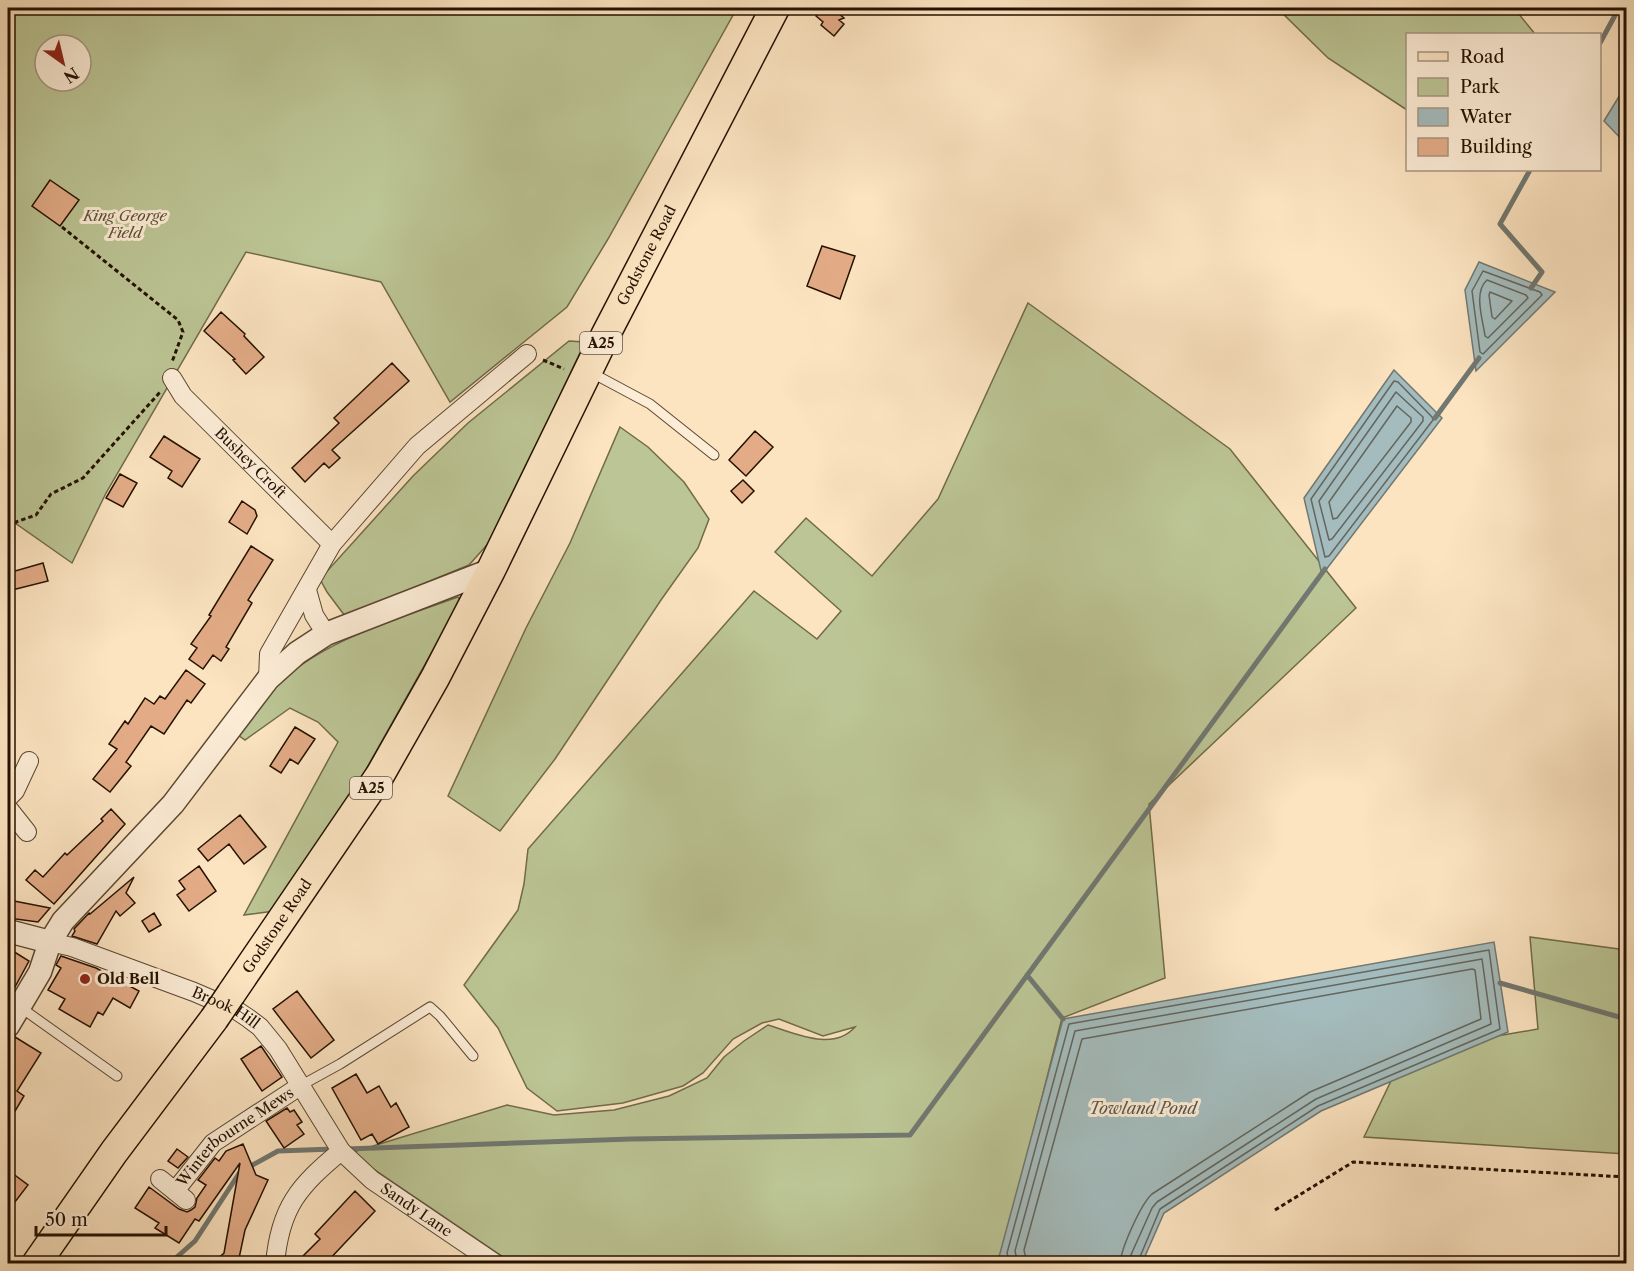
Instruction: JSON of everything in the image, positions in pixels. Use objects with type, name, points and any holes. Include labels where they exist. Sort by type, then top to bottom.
[{"type":"main road","name":"Godstone Road","points":[[36,1263],[114,1152],[214,1019],[380,775],[435,678],[491,570],[578,371],[775,8]]},
{"type":"street","points":[[267,679],[269,654],[332,544],[417,446],[527,354]]},
{"type":"street","name":"Bushey Croft","points":[[172,378],[183,396],[332,544]]},
{"type":"street","points":[[8,1026],[40,972],[50,942],[63,921],[173,804],[267,679],[297,653],[326,634],[491,570]]},
{"type":"street","points":[[307,590],[314,615],[326,634]]},
{"type":"street","points":[[8,798],[15,791],[29,761]]},
{"type":"street","points":[[8,808],[27,832]]},
{"type":"street","points":[[8,931],[50,942]]},
{"type":"street","name":"Brook Hill","points":[[50,942],[72,947],[236,1010],[269,1037],[337,1145]]},
{"type":"street","name":"Winterbourne Mews","points":[[160,1179],[181,1196],[213,1143],[300,1086]]},
{"type":"street","points":[[275,1263],[281,1227],[293,1198],[337,1145]]},
{"type":"street","name":"Sandy Lane","points":[[337,1145],[372,1180],[496,1263]]},
{"type":"lane","points":[[578,371],[650,404],[714,455]]},
{"type":"lane","points":[[20,1007],[117,1076]]},
{"type":"lane","points":[[300,1086],[340,1064],[430,1007],[473,1056]]},
{"type":"path","points":[[8,537],[16,522],[36,515],[51,494],[83,478],[172,378],[170,369],[183,332],[178,320],[62,227]]},
{"type":"path","points":[[527,354],[578,371]]},
{"type":"path","points":[[1275,1210],[1353,1161],[1626,1177]]},
{"type":"green space","name":"King George Field","points":[[8,8],[737,8],[608,239],[567,307],[450,402],[381,282],[246,252],[106,493],[72,563],[8,518]]},
{"type":"green space","points":[[1272,8],[1514,8],[1534,33],[1406,33],[1406,109],[1328,58],[1280,11]]},
{"type":"green space","points":[[1028,303],[1230,449],[1356,608],[1149,804],[1165,978],[1062,1018],[1000,1263],[512,1263],[350,1153],[507,1105],[554,1115],[614,1110],[669,1096],[707,1078],[724,1057],[768,1025],[802,1036],[825,1039],[846,1034],[855,1027],[823,1036],[779,1019],[762,1023],[733,1039],[703,1073],[683,1086],[623,1103],[557,1111],[527,1088],[498,1028],[464,985],[518,910],[528,849],[754,591],[817,639],[841,611],[775,552],[806,518],[872,576],[938,499]]},
{"type":"green space","points":[[569,341],[585,342],[493,538],[469,565],[345,616],[320,579],[413,476],[468,423]]},
{"type":"green space","points":[[620,427],[648,447],[684,482],[709,519],[698,548],[555,759],[500,831],[448,796],[526,628],[570,543]]},
{"type":"green space","points":[[458,597],[461,600],[350,798],[282,910],[244,915],[338,742],[318,722],[290,708],[245,740],[238,735],[257,706],[279,682],[305,662],[333,646],[395,619]]},
{"type":"green space","points":[[1530,937],[1626,950],[1626,1154],[1364,1137],[1405,1052],[1538,1029]]},
{"type":"water","points":[[1626,85],[1626,144],[1604,121]]},
{"type":"water","points":[[1479,262],[1555,292],[1476,371],[1465,290]]},
{"type":"water","points":[[1394,370],[1442,418],[1322,575],[1304,498]]},
{"type":"water","name":"Towland Pond","points":[[1494,942],[1508,1032],[1321,1111],[1164,1213],[1142,1263],[1007,1264],[999,1257],[1063,1019]]},
{"type":"building","points":[[823,8],[832,8],[844,18],[839,20],[844,24],[834,36],[821,25],[823,22],[816,16]]},
{"type":"building","points":[[50,180],[79,200],[60,226],[32,206]]},
{"type":"building","points":[[822,246],[855,256],[840,299],[807,286]]},
{"type":"building","points":[[221,312],[245,334],[244,336],[264,357],[246,374],[233,360],[235,359],[204,331]]},
{"type":"building","points":[[392,363],[409,381],[332,450],[340,458],[329,468],[324,463],[305,482],[292,468],[339,423],[334,418]]},
{"type":"building","points":[[755,431],[773,447],[746,476],[729,460]]},
{"type":"building","points":[[164,436],[200,459],[182,487],[168,478],[172,471],[150,457]]},
{"type":"building","points":[[120,474],[137,483],[123,507],[106,498]]},
{"type":"building","points":[[743,480],[754,491],[742,503],[731,491]]},
{"type":"building","points":[[242,501],[255,510],[257,516],[247,534],[229,522]]},
{"type":"building","points":[[251,546],[273,560],[248,600],[252,603],[226,647],[229,649],[221,661],[213,655],[203,669],[189,659],[197,648],[191,644],[211,616],[209,615]]},
{"type":"building","points":[[43,563],[48,581],[8,591],[8,573]]},
{"type":"building","points":[[186,670],[205,684],[191,703],[187,700],[164,734],[151,726],[126,762],[131,766],[110,792],[93,779],[117,749],[109,744],[125,721],[128,724],[145,698],[154,704],[160,696],[165,699]]},
{"type":"building","points":[[295,727],[315,739],[298,764],[290,759],[281,773],[270,766]]},
{"type":"building","points":[[111,809],[125,824],[54,904],[26,880],[35,870],[43,877],[65,853],[67,855],[103,821],[101,819]]},
{"type":"building","points":[[240,815],[266,847],[244,864],[229,844],[208,861],[198,849]]},
{"type":"building","points":[[199,866],[216,891],[189,911],[177,895],[185,889],[179,881]]},
{"type":"building","points":[[134,877],[126,893],[135,903],[120,916],[116,911],[97,944],[72,936],[74,929],[89,913]]},
{"type":"building","points":[[14,901],[50,908],[38,922],[16,919],[12,918]]},
{"type":"building","points":[[154,913],[161,925],[149,932],[142,921]]},
{"type":"building","points":[[8,948],[29,961],[8,1000]]},
{"type":"building","name":"Old Bell","points":[[61,956],[96,968],[139,991],[130,1008],[113,998],[103,1015],[98,1012],[90,1027],[59,1009],[65,999],[48,990],[61,968],[56,965]]},
{"type":"building","points":[[297,991],[334,1040],[311,1058],[273,1009]]},
{"type":"building","points":[[15,1037],[41,1053],[17,1091],[24,1096],[8,1123],[8,1039]]},
{"type":"building","points":[[261,1046],[282,1077],[262,1091],[241,1059]]},
{"type":"building","points":[[356,1074],[367,1093],[379,1086],[391,1107],[396,1103],[409,1127],[378,1144],[372,1134],[361,1140],[332,1088]]},
{"type":"building","points":[[287,1108],[290,1112],[294,1110],[302,1122],[297,1125],[304,1134],[284,1148],[266,1121]]},
{"type":"building","points":[[243,1144],[256,1175],[268,1180],[245,1230],[238,1263],[213,1263],[224,1253],[240,1163],[199,1221],[195,1219],[179,1243],[155,1228],[159,1223],[135,1208],[149,1187],[179,1209],[187,1212],[191,1210],[195,1207],[197,1198],[206,1185],[198,1180],[215,1158],[219,1161],[226,1151]]},
{"type":"building","points":[[177,1149],[188,1157],[178,1168],[168,1161]]},
{"type":"building","points":[[8,1170],[28,1185],[8,1211]]},
{"type":"building","points":[[355,1191],[375,1211],[326,1263],[296,1263],[320,1239],[315,1234]]},
{"type":"waterway","points":[[1601,41],[1619,8]]},
{"type":"waterway","points":[[1529,171],[1500,224],[1542,272],[1531,288]]},
{"type":"waterway","points":[[1435,418],[1479,358]]},
{"type":"waterway","points":[[346,1149],[631,1139],[910,1135],[1325,569]]},
{"type":"waterway","points":[[1027,975],[1063,1019]]},
{"type":"waterway","points":[[1500,983],[1626,1019]]},
{"type":"waterway","points":[[169,1264],[195,1241],[240,1172],[278,1151],[334,1149]]},
{"type":"place","name":"Old Bell","points":[[85,979]]}]
